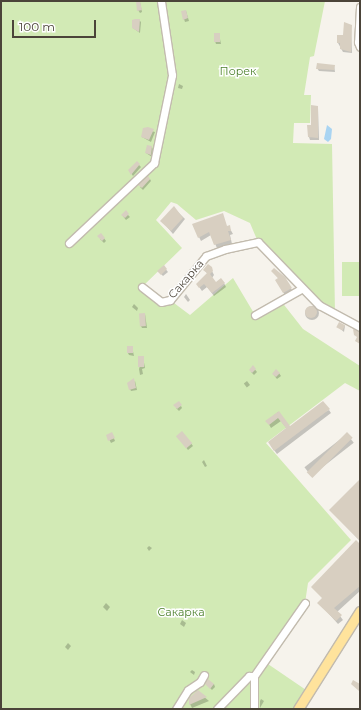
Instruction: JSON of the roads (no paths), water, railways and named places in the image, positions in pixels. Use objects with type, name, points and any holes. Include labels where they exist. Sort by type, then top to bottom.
[{"type":"main road","points":[[298,709],[360,611]]},
{"type":"street","points":[[69,243],[154,163],[172,75],[161,1]]},
{"type":"street","points":[[360,7],[358,42],[360,47]]},
{"type":"street","name":"Сакарка","points":[[142,287],[161,302],[170,300],[206,256],[225,249],[258,242],[301,289]]},
{"type":"street","points":[[255,316],[301,289],[319,305],[360,327]]},
{"type":"street","points":[[254,709],[254,676],[305,603]]},
{"type":"street","points":[[176,709],[188,690],[200,682],[204,675]]},
{"type":"street","points":[[217,709],[249,676],[254,676]]},
{"type":"water","points":[[327,125],[332,129],[331,139],[328,142],[324,139]]},
{"type":"park label","name":"Порек","points":[[238,71]]}]
